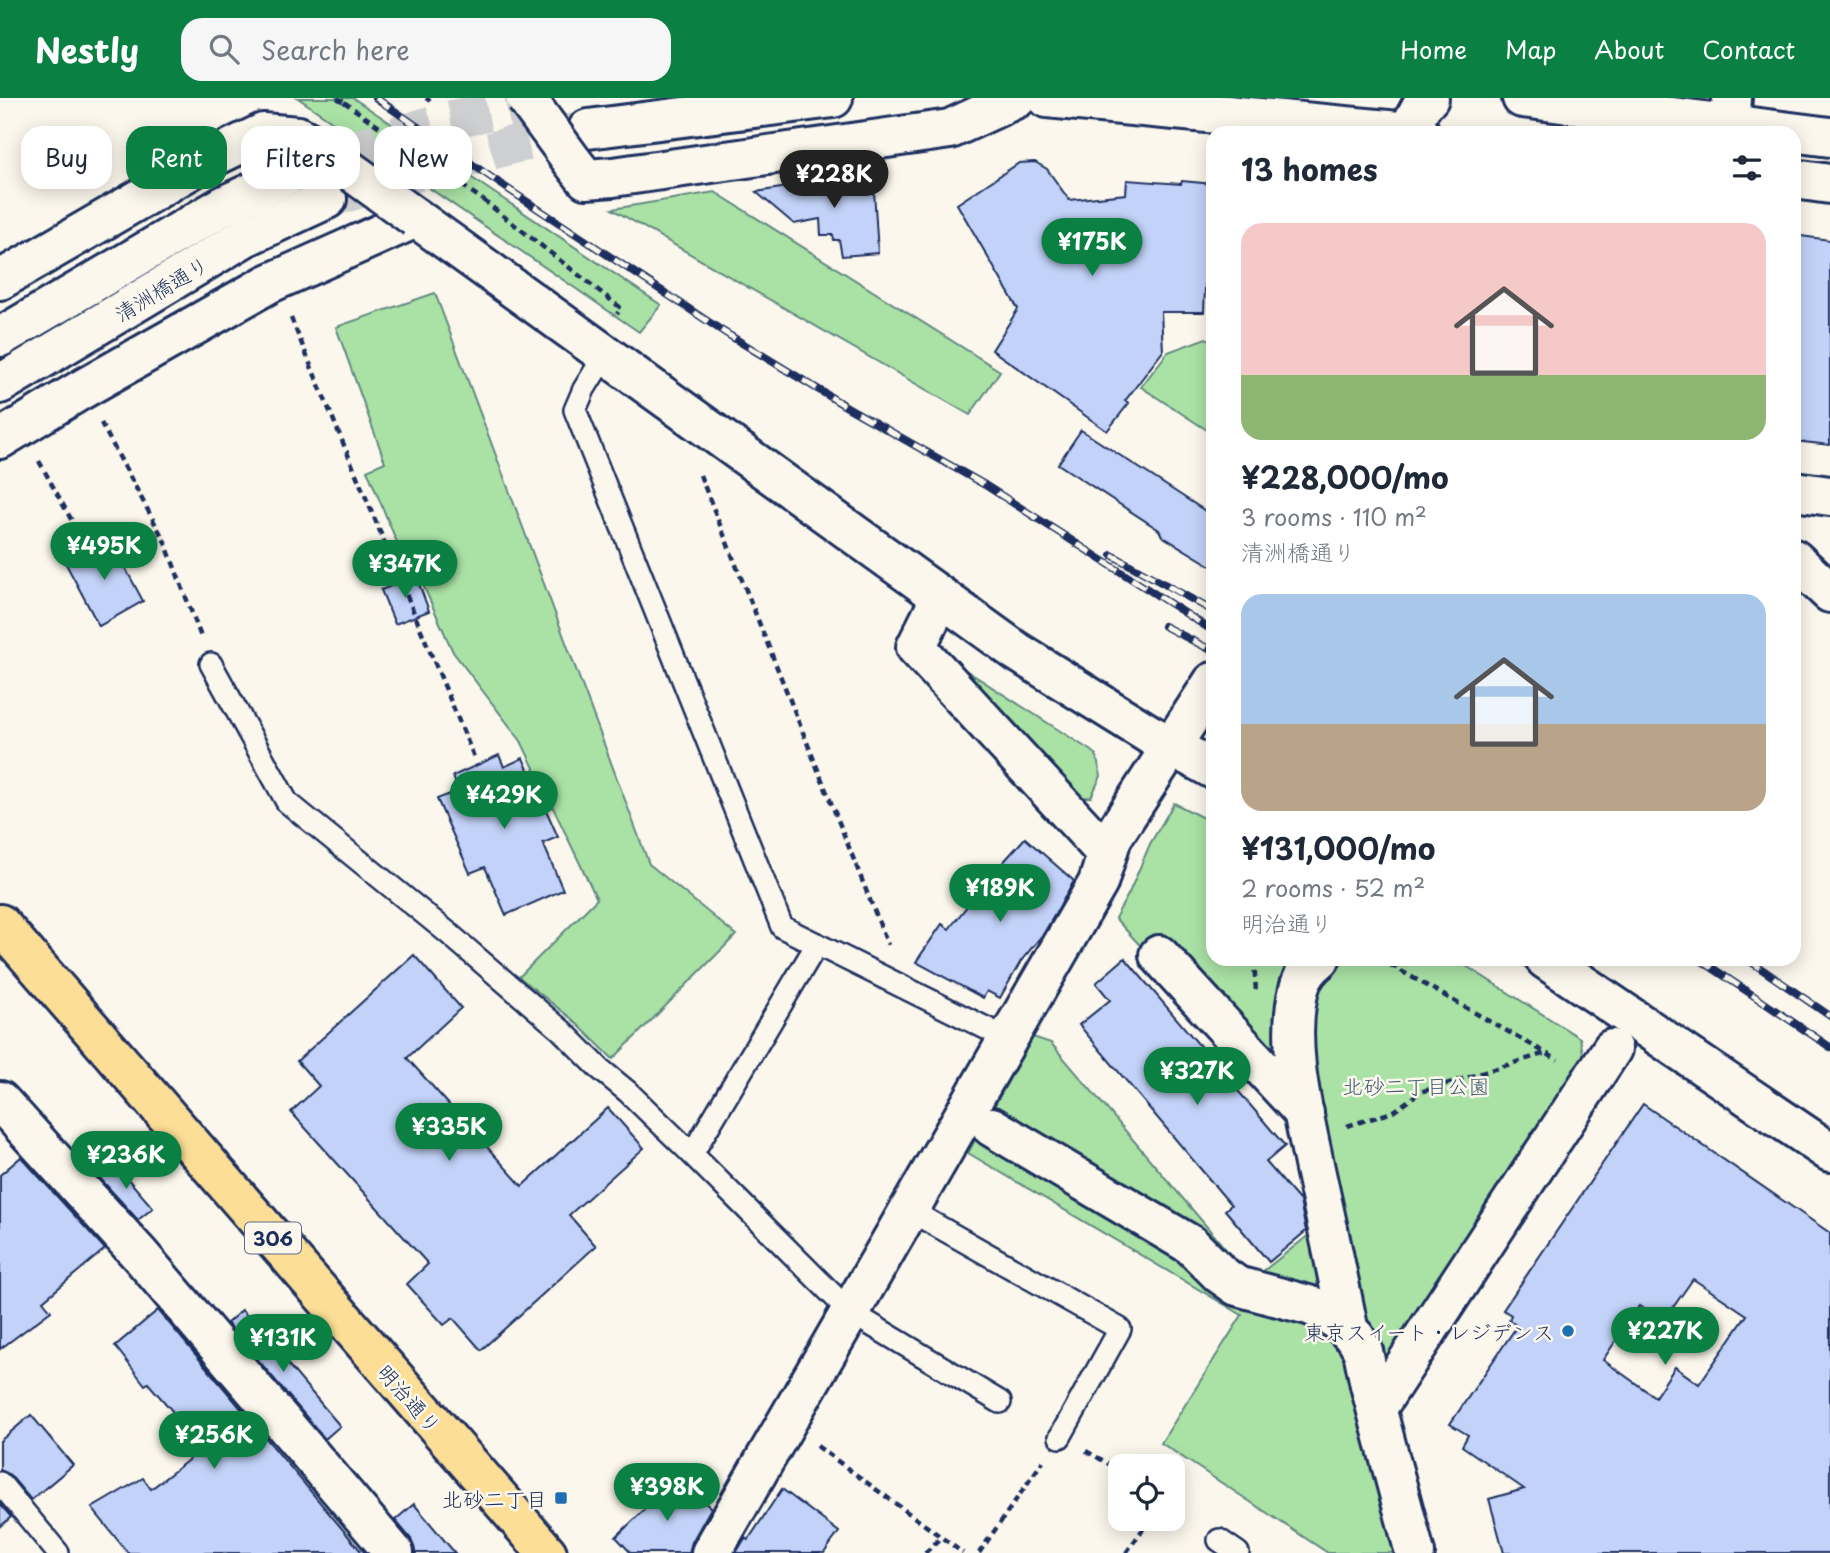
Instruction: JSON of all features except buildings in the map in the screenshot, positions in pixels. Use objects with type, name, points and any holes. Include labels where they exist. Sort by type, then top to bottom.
[{"type":"main road","name":"明治通り","points":[[0,924],[547,1553]]},
{"type":"street","points":[[526,98],[580,145],[586,179],[950,129],[1017,98]]},
{"type":"street","points":[[580,145],[833,98]]},
{"type":"street","points":[[1047,98],[1343,126]]},
{"type":"street","points":[[1222,98],[1266,118]]},
{"type":"street","points":[[1414,126],[1422,105],[1429,98]]},
{"type":"street","points":[[1522,98],[1731,111],[1790,126]]},
{"type":"street","points":[[1801,129],[1830,136]]},
{"type":"street","points":[[0,280],[209,159],[263,133],[298,136],[416,218],[608,339],[941,597],[1016,651],[1206,765]]},
{"type":"street","points":[[1801,180],[1830,184]]},
{"type":"street","name":"清洲橋通り","points":[[0,337],[225,205],[259,189]]},
{"type":"street","name":"清洲橋通り","points":[[0,384],[245,237],[327,200]]},
{"type":"street","points":[[0,439],[268,284],[416,218]]},
{"type":"street","points":[[1801,492],[1830,496]]},
{"type":"street","points":[[1801,566],[1830,593]]},
{"type":"street","points":[[941,597],[916,647],[1107,854]]},
{"type":"street","points":[[711,1553],[1098,883],[1112,838],[1206,693]]},
{"type":"street","points":[[1159,955],[1306,1125]]},
{"type":"street","points":[[1313,966],[1305,974],[1299,987],[1295,1052],[1306,1125],[1349,1332]]},
{"type":"street","points":[[1555,966],[1830,1152]]},
{"type":"street","points":[[1377,1408],[1602,1064]]},
{"type":"street","points":[[0,1101],[140,1255],[394,1553]]},
{"type":"street","points":[[992,1127],[1191,1244],[1220,1274],[1237,1286],[1312,1306],[1337,1320],[1349,1332],[1363,1351],[1415,1553]]},
{"type":"lane","points":[[608,339],[576,410],[782,927],[1008,1039]]},
{"type":"lane","points":[[211,664],[288,802],[447,932],[561,1030],[692,1154],[850,1312],[1000,1402]]},
{"type":"lane","points":[[692,1154],[817,944]]},
{"type":"lane","points":[[909,1210],[1120,1329],[1060,1437]]},
{"type":"lane","points":[[0,1483],[58,1553]]},
{"type":"lane","points":[[1219,1539],[1238,1553]]},
{"type":"path","points":[[337,98],[483,200],[621,308],[608,339]]},
{"type":"path","points":[[289,314],[474,757]]},
{"type":"path","points":[[101,422],[165,542],[211,664]]},
{"type":"path","points":[[38,460],[72,521]]},
{"type":"path","points":[[696,466],[905,988]]},
{"type":"path","points":[[1392,966],[1546,1053],[1602,1064]]},
{"type":"path","points":[[1306,1125],[1393,1112],[1420,1092],[1546,1053]]},
{"type":"path","points":[[786,1423],[962,1553]]},
{"type":"path","points":[[979,1553],[1060,1437]]},
{"type":"path","points":[[1126,1553],[1142,1531]]},
{"type":"path","points":[[925,1553],[941,1537]]},
{"type":"green space","points":[[298,98],[353,98],[395,126],[374,126],[374,150],[360,141],[360,126],[339,126]]},
{"type":"green space","points":[[472,178],[661,305],[639,332],[431,189],[472,189]]},
{"type":"green space","points":[[715,192],[1000,371],[970,415],[612,209]]},
{"type":"green space","points":[[435,293],[649,864],[736,935],[613,1059],[572,1019],[519,977],[597,899],[521,741],[453,652],[415,567],[408,569],[367,470],[385,462],[336,327]]},
{"type":"green space","points":[[1206,338],[1206,429],[1141,387],[1168,352]]},
{"type":"green space","points":[[936,651],[1096,754],[1101,776],[1091,797],[1071,798]]},
{"type":"green space","name":"北砂二丁目公園","points":[[1174,803],[1206,819],[1206,966],[1466,966],[1580,1038],[1584,1058],[1358,1400],[1397,1553],[1328,1553],[1185,1459],[1185,1454],[1178,1454],[1161,1443],[1242,1315],[968,1153],[1033,1037],[1051,1043],[1252,1280],[1319,1227],[1294,1114],[1115,918],[1150,844]]},
{"type":"tunnel","points":[[360,148],[443,121],[556,98]]},
{"type":"tunnel","points":[[327,199],[512,145],[586,130]]},
{"type":"railway","points":[[376,98],[724,332],[847,407],[985,485],[1206,627]]},
{"type":"railway","points":[[1112,555],[1206,607]]},
{"type":"railway","points":[[1164,626],[1206,647]]},
{"type":"railway","points":[[1709,966],[1830,1047]]},
{"type":"railway","points":[[1757,966],[1830,1016]]},
{"type":"place","name":"東京スイート・レジデンス","points":[[1568,1331]]},
{"type":"place","name":"北砂二丁目","points":[[561,1498]]}]
